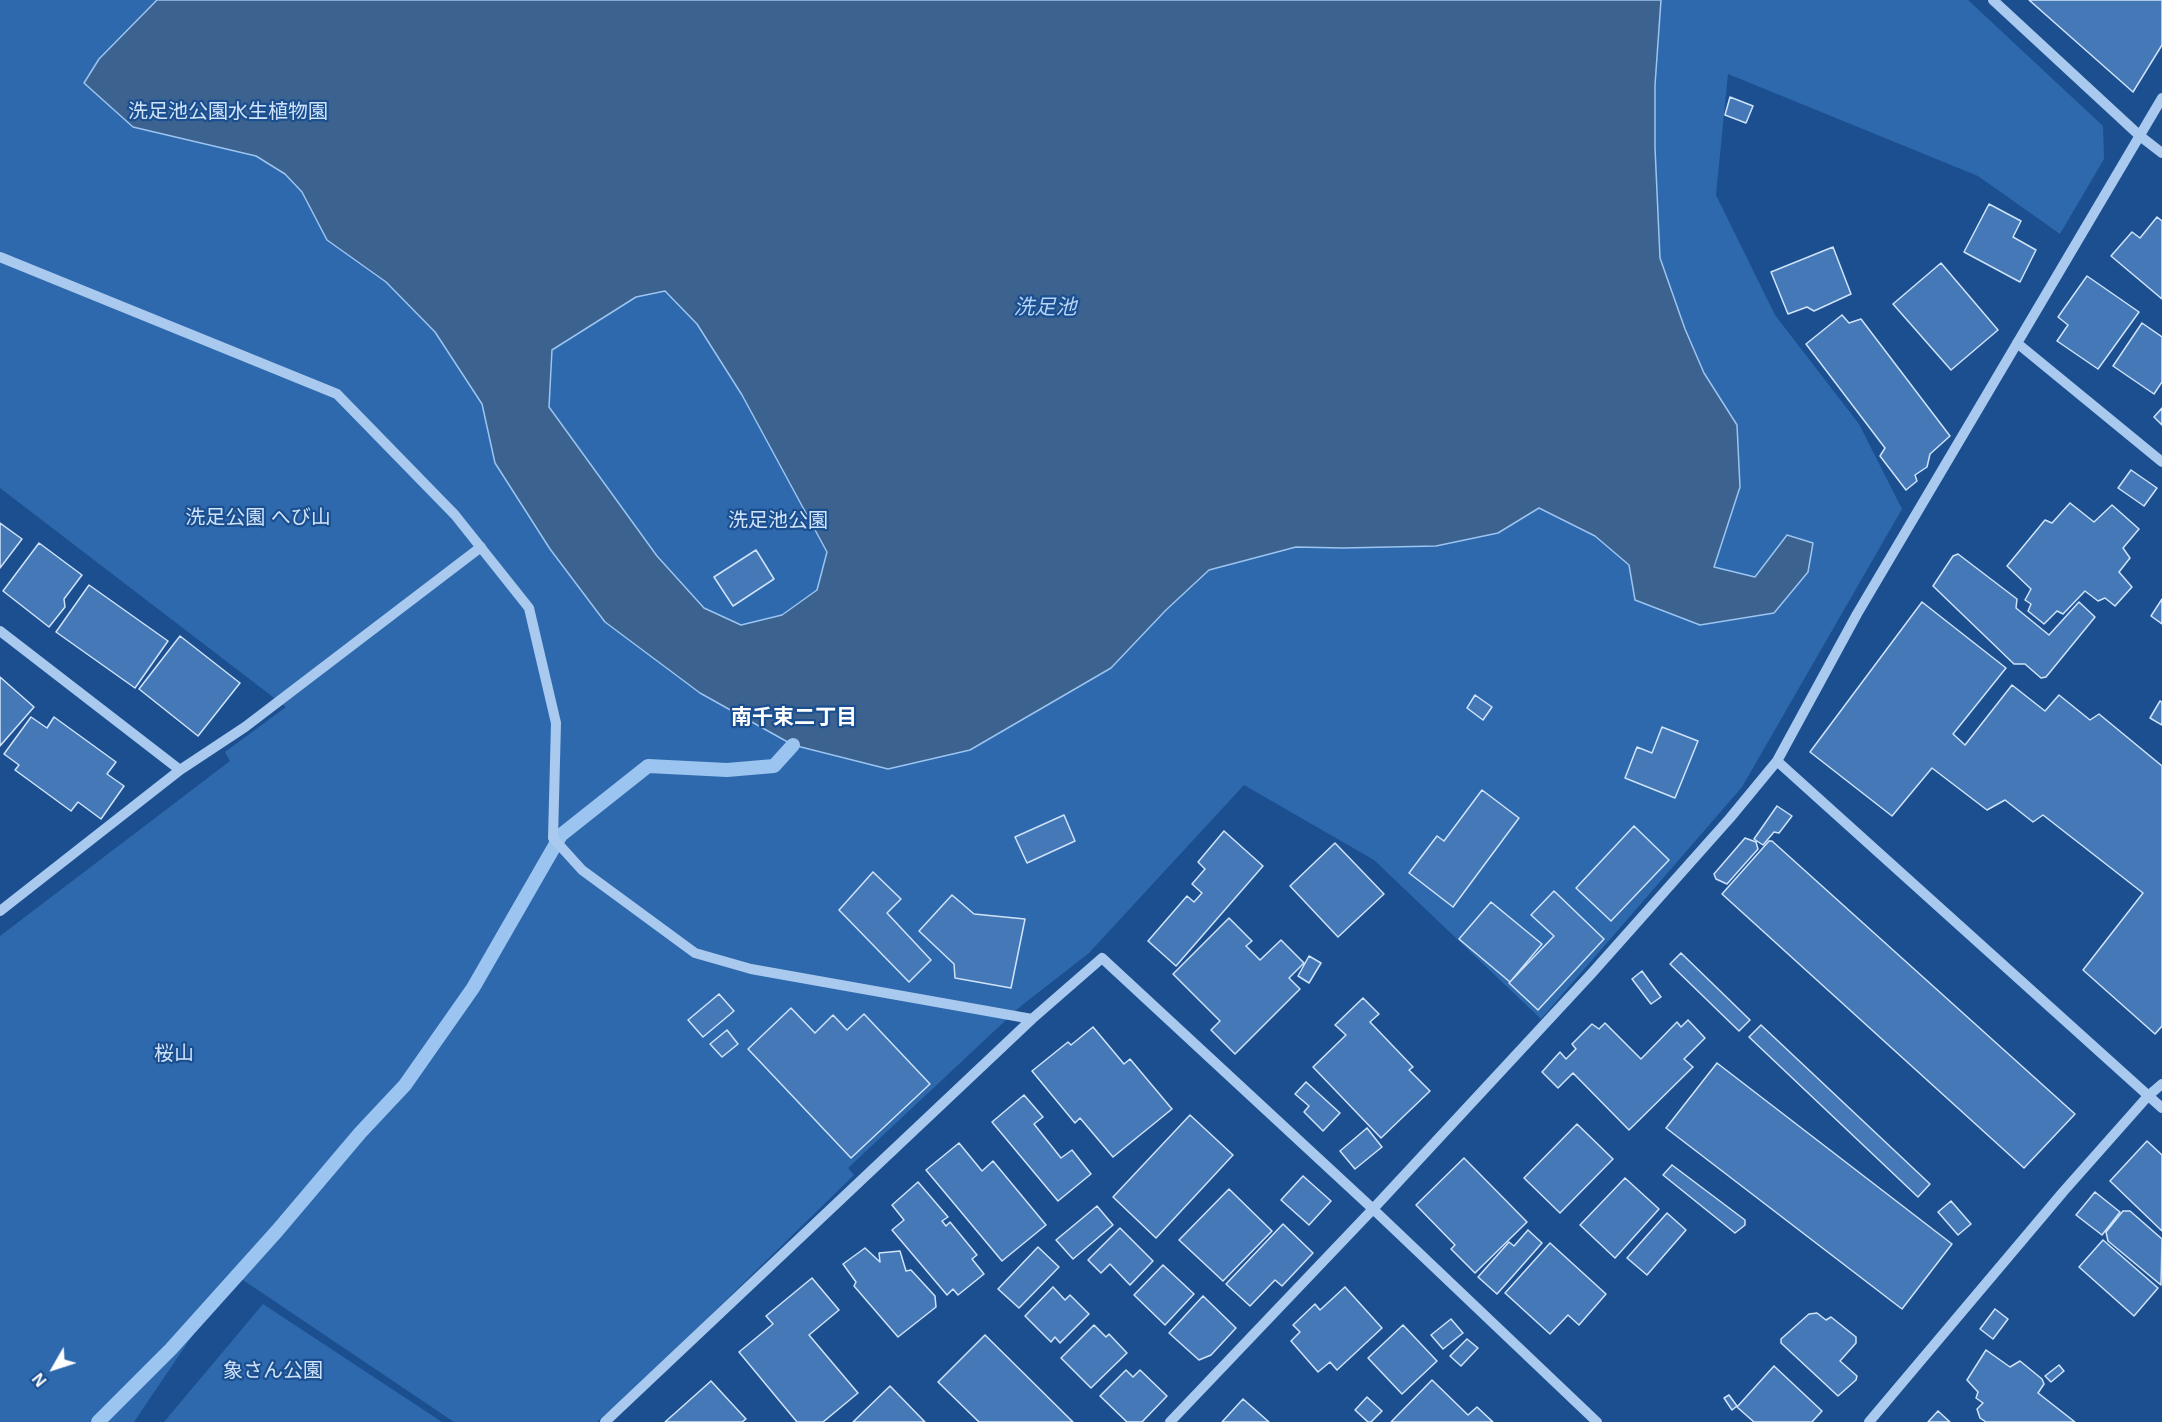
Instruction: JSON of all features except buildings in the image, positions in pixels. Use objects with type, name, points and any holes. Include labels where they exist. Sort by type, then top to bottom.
[{"type":"street","points":[[1993,0],[2140,136],[2162,153]]},
{"type":"street","points":[[1170,1422],[1373,1209],[1599,965],[1730,818],[1777,761],[1857,614],[2162,98]]},
{"type":"street","points":[[0,256],[337,394],[455,515],[529,608],[556,723],[553,838],[582,870],[695,953],[751,969],[1032,1019]]},
{"type":"street","points":[[2017,343],[2162,462]]},
{"type":"street","points":[[0,911],[180,770],[245,727],[481,547]]},
{"type":"street","points":[[0,630],[180,770]]},
{"type":"street","points":[[1777,761],[2162,1108]]},
{"type":"street","points":[[605,1422],[1032,1019],[1102,958],[1373,1209],[1597,1422]]},
{"type":"street","points":[[1869,1422],[2063,1192],[2148,1096],[2162,1084]]},
{"type":"green space","name":"洗足池公園","points":[[0,0],[1968,0],[2103,126],[2104,159],[2060,234],[1978,176],[1728,74],[1716,195],[1775,315],[1859,424],[1902,509],[1742,787],[1541,1019],[1374,860],[1244,785],[1089,953],[1021,1006],[848,1168],[854,1175],[636,1388],[597,1422],[454,1422],[234,1274],[134,1422],[0,1422],[0,936],[230,761],[225,752],[286,707],[0,488]]},
{"type":"green space","name":"象さん公園","points":[[263,1304],[442,1422],[164,1422]]},
{"type":"water","name":"洗足池","points":[[157,0],[1661,0],[1655,85],[1655,148],[1660,258],[1685,329],[1704,373],[1737,425],[1740,487],[1714,567],[1755,577],[1787,535],[1813,543],[1808,572],[1774,613],[1700,625],[1635,600],[1629,565],[1595,536],[1539,508],[1498,533],[1436,546],[1296,547],[1209,570],[1166,610],[1111,668],[970,750],[888,769],[793,745],[700,693],[605,622],[550,549],[495,463],[482,404],[435,332],[386,282],[327,240],[302,192],[285,174],[256,156],[133,127],[84,83],[99,59]],"holes":[[[665,291],[697,324],[742,395],[827,552],[817,590],[782,615],[741,625],[704,608],[657,556],[549,407],[552,350],[636,297]]]},
{"type":"waterway","points":[[98,1422],[171,1349],[277,1231],[360,1133],[405,1085],[473,988],[561,835],[648,766],[727,770],[774,766],[793,745]]},
{"type":"district","name":"南千束二丁目","points":[[794,718]]},
{"type":"park label","name":"洗足池公園水生植物園","points":[[228,112]]},
{"type":"park label","name":"洗足公園 へび山","points":[[258,518]]},
{"type":"park label","name":"桜山","points":[[174,1054]]}]
